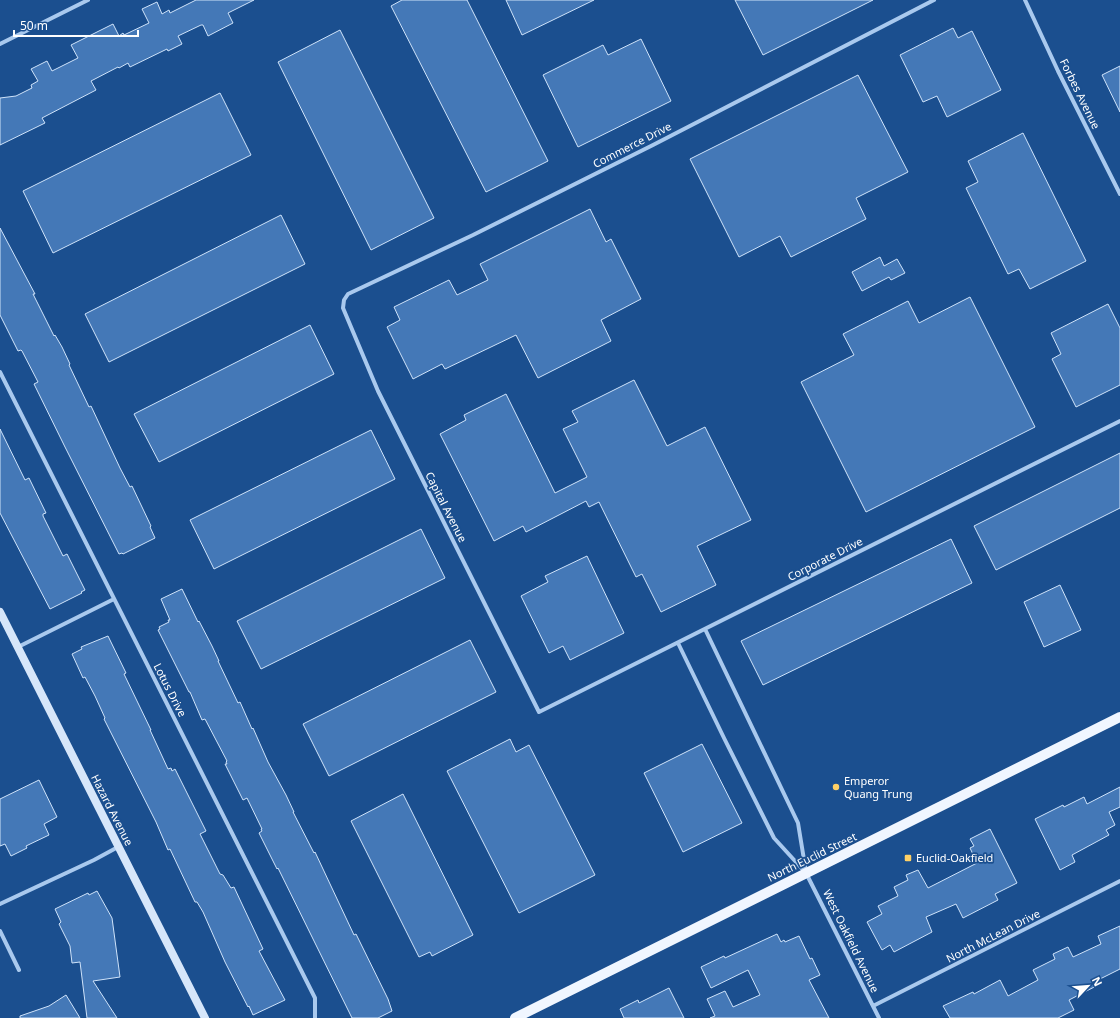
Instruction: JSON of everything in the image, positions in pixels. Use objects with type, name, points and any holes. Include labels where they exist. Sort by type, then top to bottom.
[{"type":"main road","name":"North Euclid Street","points":[[515,1018],[1120,717]]},
{"type":"street","points":[[0,44],[88,0]]},
{"type":"street","name":"Commerce Drive","points":[[343,308],[344,300],[348,294],[473,235],[647,148],[934,0]]},
{"type":"street","name":"Forbes Avenue","points":[[1025,0],[1120,194]]},
{"type":"street","name":"Capital Avenue","points":[[343,308],[378,391],[539,712]]},
{"type":"street","name":"Lotus Drive","points":[[0,372],[315,998],[315,1018]]},
{"type":"street","name":"Corporate Drive","points":[[539,712],[1120,422]]},
{"type":"street","points":[[18,647],[114,599]]},
{"type":"street","name":"Hazard Avenue","points":[[0,612],[205,1018]]},
{"type":"street","points":[[705,629],[798,823],[806,873]]},
{"type":"street","points":[[678,643],[774,838],[806,873]]},
{"type":"street","points":[[0,904],[94,860],[118,847]]},
{"type":"street","name":"West Oakfield Avenue","points":[[806,873],[879,1018]]},
{"type":"street","name":"North McLean Drive","points":[[873,1006],[1120,881]]},
{"type":"street","points":[[0,931],[19,970]]},
{"type":"building","points":[[196,0],[254,0],[228,13],[233,23],[208,36],[203,25],[201,25],[178,36],[182,44],[168,51],[167,49],[130,67],[128,63],[119,68],[118,67],[91,81],[96,90],[42,118],[45,123],[0,145],[0,98],[16,96],[32,88],[31,85],[38,81],[31,69],[47,61],[52,71],[78,58],[71,45],[113,24],[119,36],[149,23],[142,9],[157,2],[162,14],[169,10],[170,13]]},
{"type":"building","points":[[402,0],[467,0],[548,161],[486,192],[391,6]]},
{"type":"building","points":[[506,0],[594,0],[522,35]]},
{"type":"building","points":[[735,0],[873,0],[763,55]]},
{"type":"building","points":[[953,28],[958,38],[972,31],[1001,90],[947,117],[937,96],[923,102],[900,55]]},
{"type":"building","points":[[340,30],[434,218],[371,250],[278,62]]},
{"type":"building","points":[[641,39],[671,101],[578,147],[543,75],[603,45],[608,55]]},
{"type":"building","points":[[1120,66],[1120,112],[1102,75]]},
{"type":"building","points":[[858,75],[908,172],[856,198],[866,219],[791,257],[780,236],[739,257],[690,159]]},
{"type":"building","points":[[220,93],[251,155],[53,253],[23,191]]},
{"type":"building","points":[[1023,133],[1086,261],[1030,289],[1019,269],[1008,274],[966,188],[978,182],[968,161]]},
{"type":"building","points":[[590,209],[606,242],[611,239],[641,299],[601,320],[611,341],[538,378],[516,335],[445,369],[442,364],[413,379],[387,327],[400,320],[394,307],[449,280],[457,295],[488,280],[480,264]]},
{"type":"building","points":[[281,215],[305,264],[109,362],[85,314]]},
{"type":"building","points":[[0,228],[35,294],[33,294],[54,336],[55,335],[62,347],[89,407],[91,406],[120,468],[130,487],[132,486],[151,526],[150,527],[155,538],[123,554],[119,554],[34,384],[38,382],[22,351],[18,351],[0,315]]},
{"type":"building","points":[[880,257],[884,266],[897,259],[905,273],[891,280],[889,277],[862,291],[852,272]]},
{"type":"building","points":[[970,297],[1035,427],[866,512],[801,382],[854,355],[843,334],[908,301],[919,323]]},
{"type":"building","points":[[1108,304],[1120,328],[1120,385],[1076,407],[1052,359],[1061,354],[1051,333]]},
{"type":"building","points":[[310,325],[334,374],[159,462],[134,414]]},
{"type":"building","points":[[634,380],[667,446],[705,427],[751,520],[697,546],[716,585],[661,612],[642,574],[636,577],[599,502],[589,507],[586,501],[526,532],[523,526],[494,541],[440,434],[466,420],[464,415],[506,394],[555,493],[587,477],[563,429],[578,422],[572,411]]},
{"type":"building","points":[[0,429],[25,480],[29,478],[46,513],[43,514],[43,516],[63,556],[67,554],[85,590],[81,592],[82,593],[50,609],[0,513]]},
{"type":"building","points":[[371,430],[395,479],[214,569],[190,520]]},
{"type":"building","points":[[1120,453],[1120,508],[996,570],[974,526]]},
{"type":"building","points":[[421,529],[445,578],[261,669],[237,621]]},
{"type":"building","points":[[951,539],[972,583],[763,685],[741,641]]},
{"type":"building","points":[[587,556],[624,633],[570,660],[563,646],[549,653],[521,596],[548,582],[545,576]]},
{"type":"building","points":[[1060,585],[1081,630],[1044,647],[1024,602]]},
{"type":"building","points":[[182,589],[198,622],[199,621],[212,646],[238,703],[240,702],[252,729],[253,728],[293,812],[314,853],[315,852],[354,935],[356,934],[388,999],[392,1011],[378,1018],[352,1018],[278,868],[277,869],[259,833],[262,829],[247,798],[243,800],[225,764],[227,764],[227,761],[205,719],[202,720],[190,692],[158,630],[160,629],[159,627],[170,620],[161,599]]},
{"type":"building","points":[[108,636],[168,769],[171,768],[172,771],[175,769],[206,831],[200,834],[220,874],[223,875],[231,888],[234,887],[263,949],[259,951],[285,1000],[253,1015],[225,962],[203,912],[197,902],[195,902],[170,849],[168,850],[156,822],[104,719],[105,718],[95,696],[85,677],[83,678],[72,654],[82,649],[81,647]]},
{"type":"building","points":[[470,640],[496,692],[329,776],[303,724]]},
{"type":"building","points":[[510,739],[516,752],[529,745],[595,875],[519,913],[447,771]]},
{"type":"building","points":[[702,744],[742,823],[683,852],[644,773]]},
{"type":"building","points":[[39,780],[57,817],[44,824],[49,835],[26,846],[27,848],[11,856],[5,844],[0,846],[0,799]]},
{"type":"building","points":[[1120,787],[1120,807],[1109,812],[1115,825],[1106,830],[1109,835],[1072,855],[1075,862],[1060,870],[1035,819],[1063,805],[1064,807],[1084,797],[1087,804]]},
{"type":"building","points":[[403,794],[473,935],[432,956],[430,952],[419,957],[351,821]]},
{"type":"building","points":[[990,829],[1017,883],[995,894],[998,900],[963,918],[956,904],[926,917],[932,932],[894,952],[890,945],[882,950],[867,922],[882,914],[878,906],[898,896],[894,887],[908,880],[906,875],[918,870],[928,888],[977,863],[970,848],[974,846],[970,839]]},
{"type":"building","points":[[97,891],[112,918],[120,977],[93,981],[117,1018],[87,1018],[80,962],[72,963],[70,946],[59,924],[61,922],[55,909],[88,893],[89,895]]},
{"type":"building","points":[[1120,926],[1120,969],[1100,979],[1102,983],[1069,1000],[1074,1010],[1058,1018],[950,1018],[943,1006],[973,992],[974,994],[1000,980],[1008,996],[1038,980],[1033,970],[1055,959],[1053,954],[1068,947],[1073,957],[1101,944],[1098,936]]},
{"type":"building","points":[[777,934],[781,942],[784,940],[785,942],[799,936],[810,959],[812,958],[820,975],[809,980],[829,1018],[710,1018],[715,1016],[707,999],[725,991],[733,1007],[760,995],[748,970],[711,988],[701,967],[724,956],[725,958]]},
{"type":"building","points":[[669,988],[684,1018],[624,1018],[620,1009],[638,1000],[639,1003]]},
{"type":"building","points":[[66,995],[80,1018],[20,1018],[20,1016],[49,1006]]},
{"type":"place","name":"Emperor Quang Trung","points":[[836,787]]},
{"type":"place","name":"Euclid-Oakfield","points":[[908,858]]}]
